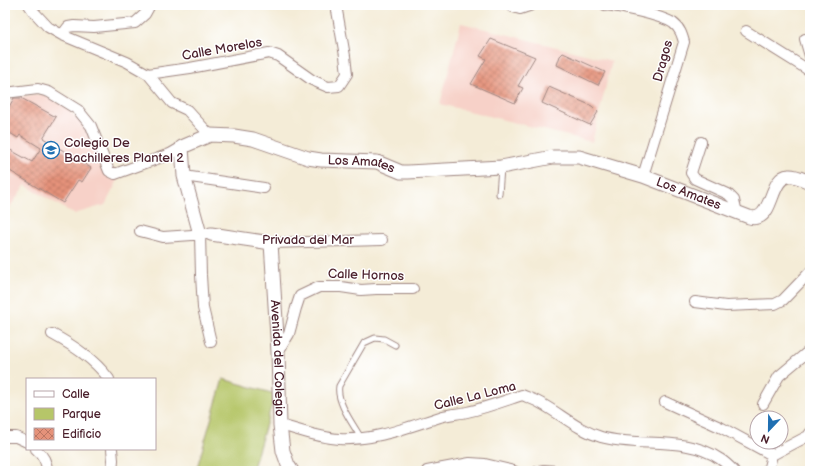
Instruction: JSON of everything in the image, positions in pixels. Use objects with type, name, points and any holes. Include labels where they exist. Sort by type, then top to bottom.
[{"type":"street","points":[[29,5],[48,27],[62,35],[127,62],[148,74],[172,103],[187,110],[210,135]]},
{"type":"street","points":[[62,35],[68,27],[74,26],[94,27],[134,24],[145,14],[150,5]]},
{"type":"street","name":"Calle Morelos","points":[[148,74],[190,68],[269,53],[278,56],[312,80],[328,87],[339,86],[347,74],[336,5]]},
{"type":"street","points":[[512,6],[520,8],[532,5]]},
{"type":"street","name":"Dragos","points":[[605,5],[658,18],[673,24],[681,32],[684,42],[643,176]]},
{"type":"street","points":[[746,32],[810,71]]},
{"type":"street","points":[[805,39],[810,56]]},
{"type":"street","name":"Los Amates","points":[[6,93],[38,89],[49,92],[78,110],[91,126],[109,171],[115,174],[170,154],[210,135],[234,136],[253,139],[308,158],[321,160],[377,162],[401,172],[501,167],[553,158],[579,157],[643,176],[737,213],[757,218],[764,213],[778,183],[784,177],[790,175],[810,182]]},
{"type":"street","points":[[701,142],[691,173],[694,179],[728,194],[734,200],[737,213]]},
{"type":"street","points":[[182,147],[184,176],[206,234],[201,275],[203,308],[211,342]]},
{"type":"street","points":[[184,176],[264,188]]},
{"type":"street","name":"Privada del Mar","points":[[140,231],[163,237],[206,234],[271,243],[382,240]]},
{"type":"street","name":"Avenida del Colegio","points":[[271,243],[278,352],[280,425],[283,451],[292,471]]},
{"type":"street","points":[[696,302],[726,306],[775,304],[783,300],[810,272]]},
{"type":"street","name":"Calle Hornos","points":[[278,352],[289,334],[300,296],[319,287],[341,287],[361,290],[376,288],[413,289]]},
{"type":"street","points":[[52,334],[77,349],[99,367],[108,378]]},
{"type":"street","points":[[763,404],[779,376],[810,350]]},
{"type":"street","name":"Calle La Loma","points":[[280,425],[340,440],[361,438],[383,435],[442,416],[468,412],[522,395],[542,404],[578,428],[600,436],[621,441],[680,444],[703,450],[720,459],[734,471]]},
{"type":"street","points":[[665,402],[722,428],[772,455]]},
{"type":"street","points":[[768,471],[772,455],[808,436],[810,433]]},
{"type":"street","points":[[5,437],[16,437],[26,442]]},
{"type":"street","points":[[37,450],[44,458],[46,471]]},
{"type":"street","points":[[112,450],[112,471]]},
{"type":"street","points":[[427,471],[470,463],[485,464],[514,471]]},
{"type":"street","points":[[538,471],[556,471]]},
{"type":"lane","points":[[499,194],[501,167]]},
{"type":"lane","points":[[361,438],[340,401],[338,392],[339,386],[364,342],[375,338],[384,339],[395,345]]},
{"type":"shaded area","points":[[461,23],[612,61],[592,142],[440,104]]},
{"type":"shaded area","name":"Colegio De Bachilleres Plantel 2","points":[[44,94],[64,106],[88,129],[105,171],[118,180],[105,205],[74,214],[25,185],[8,210],[5,208],[5,112],[13,97]]},
{"type":"green space","points":[[223,379],[275,394],[252,471],[196,471]]},
{"type":"building","points":[[491,39],[535,57],[518,86],[523,88],[515,103],[471,84],[486,59],[480,56]]},
{"type":"building","points":[[563,53],[605,72],[598,85],[557,65],[560,56]]},
{"type":"building","points":[[549,87],[592,106],[598,112],[590,125],[542,103]]},
{"type":"building","points":[[14,98],[21,98],[56,117],[43,138],[91,168],[82,182],[78,180],[63,203],[5,168],[5,147],[32,162],[41,148],[20,135],[18,138],[5,130],[5,114]]},
{"type":"place","name":"Colegio De Bachilleres Plantel 2","points":[[51,150]]}]
